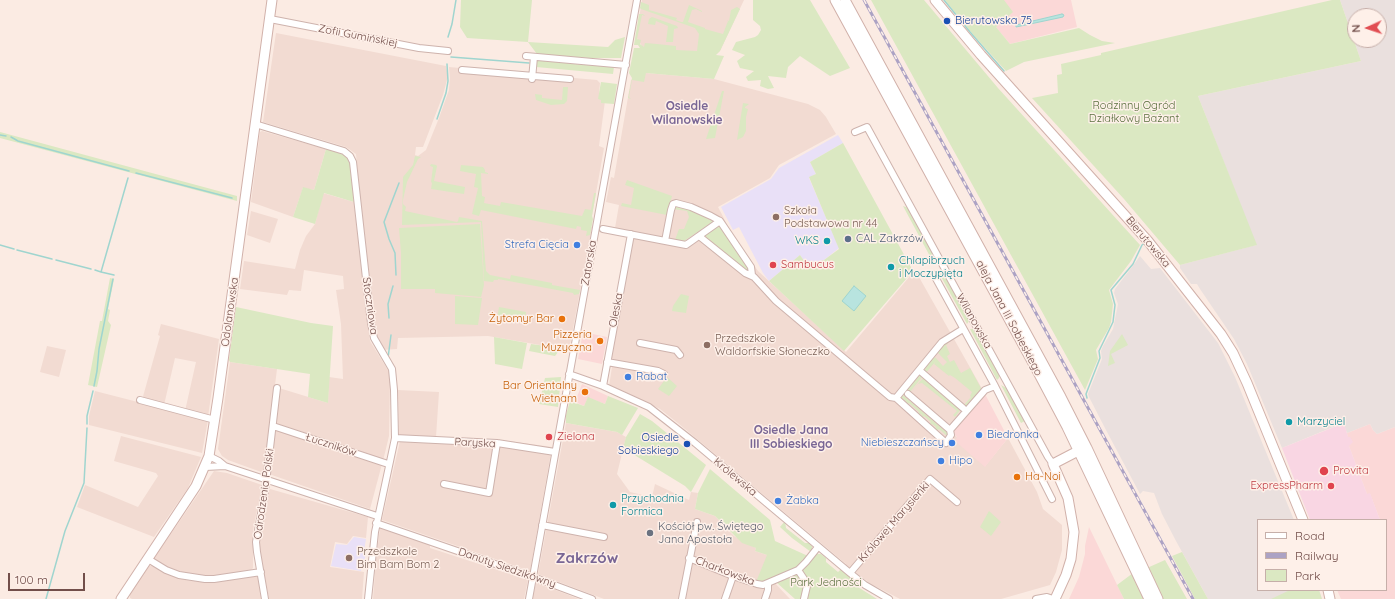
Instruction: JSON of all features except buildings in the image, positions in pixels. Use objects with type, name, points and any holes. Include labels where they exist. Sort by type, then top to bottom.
[{"type":"street","name":"Odolanowska","points":[[123,598],[193,491],[209,456],[272,0]]},
{"type":"street","name":"Zatorska","points":[[529,599],[637,0]]},
{"type":"street","name":"aleja Jana III Sobieskiego","points":[[834,0],[1026,348],[1078,451],[1149,599]]},
{"type":"street","name":"aleja Jana III Sobieskiego","points":[[845,0],[1061,397],[1158,599]]},
{"type":"street","name":"Bierutowska","points":[[935,0],[981,55],[1148,241],[1221,334],[1233,353],[1247,382],[1303,519]]},
{"type":"street","name":"Zofii Gumińskiej","points":[[270,19],[412,47],[448,51]]},
{"type":"street","points":[[526,56],[626,65]]},
{"type":"street","points":[[533,77],[534,57]]},
{"type":"street","points":[[462,70],[570,79]]},
{"type":"street","name":"Stoczniowa","points":[[255,124],[344,151],[352,158],[354,166],[371,323],[374,338],[390,366],[393,377],[395,438],[376,523],[368,599]]},
{"type":"street","name":"Wilanowska","points":[[856,132],[868,127],[1053,464],[1068,498],[1074,532],[1071,558],[1066,575],[1054,599]]},
{"type":"street","points":[[665,241],[673,204],[676,203],[691,207],[720,221],[751,267],[752,276]]},
{"type":"street","points":[[603,228],[686,245],[720,221]]},
{"type":"street","name":"Oleska","points":[[603,386],[631,234]]},
{"type":"street","points":[[698,236],[745,273],[752,276],[776,301],[890,397],[896,398],[946,443],[951,435],[950,430],[908,394]]},
{"type":"street","points":[[934,275],[995,386],[1052,498]]},
{"type":"street","points":[[896,398],[942,342],[963,328]]},
{"type":"street","points":[[640,343],[676,350],[680,355]]},
{"type":"street","points":[[607,362],[658,371],[664,374]]},
{"type":"street","points":[[919,370],[963,408]]},
{"type":"street","name":"Królewska","points":[[569,374],[603,386],[649,407],[695,443],[850,573],[865,585],[889,599]]},
{"type":"street","points":[[950,430],[985,390],[995,386]]},
{"type":"street","name":"Odrodzenia Polski","points":[[265,599],[256,542],[266,479],[277,388]]},
{"type":"street","points":[[140,400],[215,420]]},
{"type":"street","name":"Łuczników","points":[[273,426],[388,464]]},
{"type":"street","name":"Paryska","points":[[395,438],[497,443],[555,452]]},
{"type":"street","points":[[444,484],[489,493],[497,443]]},
{"type":"street","points":[[1053,464],[1080,450],[1084,452],[1094,463]]},
{"type":"street","points":[[209,456],[225,466]]},
{"type":"street","points":[[205,467],[225,466],[378,516]]},
{"type":"street","name":"Królowej Marysieńki","points":[[850,573],[930,479],[958,502]]},
{"type":"street","points":[[682,599],[697,522]]},
{"type":"street","name":"Danuty Siedzikówny","points":[[376,523],[592,599]]},
{"type":"street","points":[[542,525],[604,537]]},
{"type":"street","name":"Charkowska","points":[[689,558],[733,576],[763,585],[798,570],[818,547]]},
{"type":"street","points":[[148,559],[166,570],[179,575],[205,579],[261,572]]},
{"type":"street","points":[[798,570],[807,586],[804,599]]},
{"type":"street","points":[[725,599],[733,576]]},
{"type":"street","points":[[766,599],[768,583]]},
{"type":"street","points":[[1036,599],[1047,597],[1054,599]]},
{"type":"shaded area","points":[[642,0],[744,0],[720,51],[715,55],[644,49],[636,37]]},
{"type":"shaded area","points":[[973,0],[1071,0],[1077,27],[1010,44]]},
{"type":"shaded area","points":[[1340,0],[1395,0],[1395,427],[1377,434],[1370,424],[1347,433],[1343,423],[1282,448],[1247,364],[1234,339],[1197,284],[1191,284],[1180,268],[1180,265],[1256,245],[1198,96],[1361,61],[1357,48],[1387,48],[1387,8],[1347,8],[1347,20]]},
{"type":"shaded area","points":[[276,33],[446,66],[448,76],[443,95],[423,147],[416,147],[415,155],[418,156],[426,150],[449,90],[449,67],[597,80],[600,83],[599,93],[605,101],[599,146],[604,148],[590,227],[592,227],[569,350],[488,336],[398,338],[397,349],[382,350],[377,340],[373,325],[373,306],[363,230],[356,154],[346,147],[263,122]]},
{"type":"shaded area","points":[[646,73],[714,79],[808,104],[820,110],[826,117],[836,134],[779,165],[770,178],[718,207],[731,232],[758,271],[846,352],[915,270],[985,394],[952,432],[985,466],[1008,438],[1037,492],[1043,509],[1062,525],[1062,550],[1056,572],[1050,585],[1001,599],[900,599],[871,584],[845,565],[846,564],[660,409],[609,386],[612,367],[609,366],[631,231],[615,228],[619,205],[606,202],[611,177],[614,178],[631,80]]},
{"type":"shaded area","points":[[262,131],[326,149],[314,190],[303,188],[293,217],[251,202],[260,132]]},
{"type":"shaded area","name":"Szkoła Podstawowa nr 44","points":[[838,135],[843,143],[810,162],[816,174],[809,178],[839,248],[824,260],[807,265],[800,255],[769,281],[763,273],[739,227],[733,230],[721,207],[771,179],[779,168]]},
{"type":"shaded area","points":[[323,193],[354,202],[370,341],[389,372],[389,436],[383,461],[276,424],[279,388],[328,403],[329,377],[343,379],[341,324],[336,290],[344,289],[343,276],[304,270],[301,291],[289,290],[287,295],[240,289],[244,261],[295,269],[300,250],[306,236],[315,224]]},
{"type":"shaded area","points":[[251,211],[278,219],[270,243],[247,235]]},
{"type":"shaded area","points":[[1140,256],[1151,269],[1160,268],[1218,343],[1235,377],[1294,519],[1257,519],[1257,591],[1319,591],[1322,599],[1208,599],[1162,514],[1154,493],[1143,491],[1140,494],[1088,394],[1102,359],[1101,351],[1113,329],[1118,304],[1114,293],[1115,289]]},
{"type":"shaded area","points":[[161,324],[219,339],[208,417],[185,411],[196,362],[175,358],[164,405],[142,400],[160,336],[158,335]]},
{"type":"shaded area","points":[[583,332],[607,337],[602,364],[578,359]]},
{"type":"shaded area","points":[[47,346],[66,350],[59,377],[40,372]]},
{"type":"shaded area","points":[[230,362],[277,369],[264,473],[228,460],[222,456],[218,449]]},
{"type":"shaded area","points":[[582,384],[608,396],[605,404],[588,398],[584,406],[575,402]]},
{"type":"shaded area","points":[[398,390],[439,392],[436,437],[399,436]]},
{"type":"shaded area","points":[[95,391],[208,420],[202,453],[89,425],[89,416]]},
{"type":"shaded area","points":[[985,394],[1008,438],[985,467],[955,441],[957,437],[952,432]]},
{"type":"shaded area","points":[[566,423],[617,432],[626,437],[617,474],[630,492],[652,497],[655,484],[689,500],[691,492],[698,493],[695,509],[715,516],[734,536],[756,548],[755,551],[767,555],[771,579],[790,599],[604,599],[538,574]]},
{"type":"shaded area","name":"Provita","points":[[1344,423],[1348,437],[1350,437],[1353,442],[1349,446],[1367,494],[1370,493],[1380,519],[1310,519],[1282,448]]},
{"type":"shaded area","points":[[1370,424],[1377,434],[1395,427],[1395,599],[1341,599],[1337,591],[1387,591],[1387,519],[1380,519],[1370,494],[1367,494],[1349,446],[1347,433]]},
{"type":"shaded area","points":[[275,429],[382,464],[370,509],[269,474]]},
{"type":"shaded area","points":[[121,436],[201,457],[188,488],[154,537],[77,507],[85,485],[138,507],[158,476],[156,473],[114,461]]},
{"type":"shaded area","points":[[494,439],[552,447],[530,571],[382,520],[400,441],[493,446]]},
{"type":"shaded area","points":[[214,471],[227,473],[262,485],[253,530],[253,568],[251,570],[211,578],[188,574],[168,568],[153,560]]},
{"type":"shaded area","points":[[270,489],[368,517],[366,538],[353,536],[347,544],[335,542],[330,567],[364,572],[362,599],[269,599],[259,546],[268,491]]},
{"type":"shaded area","points":[[1089,527],[1124,599],[1069,599],[1079,577],[1085,554]]},
{"type":"shaded area","points":[[380,528],[430,544],[430,548],[528,580],[524,599],[373,599]]},
{"type":"shaded area","name":"Przedszkole Bim Bam Bom 2","points":[[354,537],[366,539],[364,565],[362,565],[361,571],[331,566],[336,544],[347,545]]},
{"type":"shaded area","points":[[149,566],[186,580],[211,583],[256,576],[258,577],[262,599],[130,598],[130,594]]},
{"type":"shaded area","points":[[536,583],[558,591],[579,599],[532,599]]},
{"type":"green space","points":[[461,0],[532,0],[528,42],[467,38],[460,27]]},
{"type":"green space","points":[[753,0],[810,0],[850,68],[830,76],[800,56],[788,67],[786,78],[768,76],[774,88],[768,89],[760,86],[761,80],[748,81],[746,77],[754,71],[740,68],[737,61],[745,55],[732,50],[736,42],[755,37],[761,30],[760,26],[753,20]]},
{"type":"green space","points":[[871,0],[924,0],[998,88],[1140,245],[1131,261],[1109,290],[1113,304],[1111,322],[1096,350],[1098,359],[1085,390]]},
{"type":"green space","points":[[945,0],[1004,0],[1013,12],[996,27],[1010,44],[1079,28],[1102,41],[1115,43],[1024,62],[1006,71],[970,31]]},
{"type":"green space","name":"Rodzinny Ogród Działkowy Bażant","points":[[1332,0],[1340,0],[1347,20],[1347,48],[1357,48],[1361,61],[1198,96],[1257,245],[1180,265],[1124,199],[1032,98],[1058,93],[1057,75],[1062,74],[1061,64],[1101,55],[1101,53]]},
{"type":"green space","points":[[641,2],[649,5],[649,10],[677,18],[676,20],[681,22],[683,22],[689,5],[702,12],[696,9],[692,10],[688,22],[723,34],[728,21],[727,20],[729,21],[731,10],[737,7],[740,9],[720,51],[716,55],[724,56],[714,79],[646,73],[644,82],[632,80],[629,97],[631,99],[628,98],[632,78],[629,73],[634,48],[640,48],[638,45],[634,45],[639,14],[643,14],[645,16],[642,15],[637,39],[641,40],[640,44],[644,47],[645,43],[676,46],[676,50],[697,51],[699,34],[695,28],[641,9]]},
{"type":"green space","points":[[652,17],[677,26],[678,28],[674,29],[673,42],[666,42],[668,26],[656,21],[655,25],[648,24],[649,19]]},
{"type":"green space","points":[[625,37],[621,58],[589,58],[537,54],[528,42],[608,47],[615,40]]},
{"type":"green space","points":[[537,60],[551,60],[573,64],[614,67],[613,74],[536,67]]},
{"type":"green space","points":[[601,82],[617,84],[614,104],[601,103],[601,100],[598,99]]},
{"type":"green space","points":[[563,87],[568,87],[567,101],[564,104],[551,105],[536,100],[535,94],[542,95],[542,98],[562,100]]},
{"type":"green space","points":[[722,91],[724,91],[715,138],[706,139]]},
{"type":"green space","points":[[743,103],[749,104],[745,107],[748,109],[746,117],[746,131],[743,137],[737,140]]},
{"type":"green space","points":[[0,132],[237,196],[237,201],[0,138]]},
{"type":"green space","points":[[843,143],[913,271],[844,351],[769,281],[800,255],[807,265],[824,260],[839,249],[809,177],[816,174],[810,162]]},
{"type":"green space","points":[[326,149],[345,154],[348,158],[350,163],[354,202],[324,193],[315,224],[293,217],[303,187],[314,190]]},
{"type":"green space","points":[[415,156],[421,157],[418,159],[407,182],[403,200],[403,204],[406,207],[405,211],[457,222],[459,217],[482,221],[486,271],[490,275],[510,279],[511,275],[552,283],[552,285],[580,290],[579,294],[574,295],[573,293],[498,279],[494,280],[493,282],[484,281],[481,222],[402,225],[403,177],[413,165]]},
{"type":"green space","points":[[431,164],[437,166],[434,181],[465,187],[464,194],[431,189],[433,167],[430,166]]},
{"type":"green space","points":[[461,165],[483,167],[485,172],[488,173],[481,173],[482,196],[485,197],[484,203],[500,206],[501,202],[582,216],[585,209],[591,210],[594,193],[596,193],[590,235],[586,236],[587,231],[581,230],[581,227],[577,226],[576,229],[481,210],[479,216],[472,214],[478,188],[474,187],[476,174],[460,171]]},
{"type":"green space","points":[[627,180],[672,196],[667,215],[621,206],[622,203],[631,205],[634,188],[625,185]]},
{"type":"green space","points":[[676,205],[711,217],[714,221],[684,241],[675,240],[679,229],[684,229],[689,217],[687,211],[673,209]]},
{"type":"green space","points":[[903,206],[909,208],[935,257],[933,262]]},
{"type":"green space","points":[[480,224],[484,285],[481,297],[435,293],[435,289],[401,289],[399,228]]},
{"type":"green space","points":[[719,225],[749,268],[748,271],[746,271],[705,236]]},
{"type":"green space","points":[[939,273],[943,274],[947,278],[968,317],[969,321],[967,324]]},
{"type":"green space","points":[[110,278],[114,279],[108,309],[110,310],[108,321],[111,325],[97,387],[88,385]]},
{"type":"green space","points":[[681,294],[689,296],[686,313],[672,311],[673,306]]},
{"type":"green space","points":[[455,296],[482,298],[478,325],[455,324]]},
{"type":"green space","points":[[236,307],[311,323],[333,326],[328,403],[308,397],[310,374],[230,362],[229,360]]},
{"type":"green space","points":[[499,307],[526,312],[525,319],[505,315],[504,320],[497,319]]},
{"type":"green space","points":[[970,329],[973,329],[978,334],[999,374],[999,378],[997,380]]},
{"type":"green space","points":[[1122,334],[1128,345],[1111,354],[1115,363],[1108,366],[1110,351]]},
{"type":"green space","points":[[494,337],[527,343],[522,369],[495,364]]},
{"type":"green space","points":[[946,341],[950,354],[947,356],[950,362],[954,360],[961,373],[970,368],[982,390],[969,407],[965,407],[964,405],[971,397],[972,392],[934,364],[936,361],[925,374],[924,371],[932,357],[935,357],[943,366],[947,362],[938,353],[936,354]]},
{"type":"green space","points":[[531,344],[561,348],[555,356],[529,351]]},
{"type":"green space","points":[[921,375],[923,376],[909,393],[908,390],[903,395],[944,430],[946,428],[949,431],[947,436],[939,429],[936,432],[934,430],[936,427],[932,424],[930,426],[928,425],[931,422],[924,416],[921,419],[921,414],[918,417],[917,415],[919,412],[909,403],[906,406],[904,404],[906,401],[903,399],[901,402],[899,398]]},
{"type":"green space","points":[[561,377],[558,407],[539,404],[545,378]]},
{"type":"green space","points":[[667,377],[677,386],[669,396],[658,389]]},
{"type":"green space","points":[[924,377],[961,409],[955,417],[953,415],[957,411],[922,383],[918,384],[911,392],[916,396],[915,398],[909,394]]},
{"type":"green space","points":[[1001,385],[1008,389],[1025,421],[1021,423]]},
{"type":"green space","points":[[608,396],[638,408],[622,435],[617,432],[566,423],[566,415],[570,401],[584,406],[588,397],[605,404]]},
{"type":"green space","points":[[640,414],[652,421],[706,465],[691,492],[685,486],[623,448],[626,437]]},
{"type":"green space","points":[[710,469],[770,520],[775,541],[808,556],[798,567],[765,581],[756,582],[767,555],[755,551],[756,548],[742,543],[715,516],[695,509],[698,493]]},
{"type":"green space","points":[[989,511],[1001,522],[991,536],[980,527]]},
{"type":"green space","points":[[785,521],[786,528],[805,543],[809,543],[812,546],[811,552],[780,527]]},
{"type":"green space","points":[[1182,552],[1208,599],[1195,599],[1172,556]]},
{"type":"green space","name":"Park Jedności","points":[[816,554],[821,554],[826,558],[826,562],[838,572],[841,569],[855,581],[853,584],[877,599],[807,599],[810,586],[809,580],[803,573],[803,570]]},
{"type":"green space","points":[[1165,560],[1187,599],[1162,599],[1147,568]]},
{"type":"green space","points":[[1133,573],[1145,599],[1124,599],[1117,585]]},
{"type":"green space","points":[[795,574],[798,575],[805,586],[802,599],[795,599],[776,582]]},
{"type":"green space","points":[[1288,591],[1319,591],[1322,599],[1271,599]]},
{"type":"water","points":[[1062,14],[1064,15],[1063,17],[1016,27],[1016,25]]},
{"type":"water","points":[[854,286],[866,296],[854,311],[842,301]]},
{"type":"waterway","points":[[448,37],[456,0]]},
{"type":"waterway","points":[[944,0],[1004,71]]},
{"type":"waterway","points":[[451,57],[529,63]]},
{"type":"waterway","points":[[437,119],[446,93],[448,81],[447,64]]},
{"type":"waterway","points":[[0,135],[6,136]]},
{"type":"waterway","points":[[11,137],[18,141],[129,171]]},
{"type":"waterway","points":[[136,173],[232,198]]},
{"type":"waterway","points":[[114,275],[101,272],[128,178]]},
{"type":"waterway","points":[[396,275],[395,253],[384,222],[399,183]]},
{"type":"waterway","points":[[1087,398],[1086,394],[1100,358],[1099,351],[1113,322],[1115,305],[1111,290],[1133,264],[1142,245],[1145,243]]},
{"type":"waterway","points":[[0,245],[14,249]]},
{"type":"waterway","points":[[17,250],[52,259]]},
{"type":"waterway","points":[[56,260],[91,269]]},
{"type":"waterway","points":[[95,270],[101,272]]},
{"type":"waterway","points":[[94,386],[99,349],[113,279]]},
{"type":"waterway","points":[[389,318],[388,304],[393,286]]},
{"type":"waterway","points":[[388,358],[391,335]]},
{"type":"waterway","points":[[87,424],[87,416],[93,391]]},
{"type":"waterway","points":[[46,599],[65,531],[84,483],[87,428]]},
{"type":"railway","points":[[864,0],[1193,599]]},
{"type":"place","name":"Bierutowska 75","points":[[947,21]]},
{"type":"place","name":"Szkoła Podstawowa nr 44","points":[[776,217]]},
{"type":"place","name":"CAL Zakrzów","points":[[848,239]]},
{"type":"place","name":"WKS","points":[[827,241]]},
{"type":"place","name":"Strefa Cięcia","points":[[577,245]]},
{"type":"place","name":"Sambucus","points":[[773,265]]},
{"type":"place","name":"Chlapibrzuch i Moczypięta","points":[[891,267]]},
{"type":"place","name":"Żytomyr Bar","points":[[562,319]]},
{"type":"place","name":"Pizzeria Muzyczna","points":[[600,341]]},
{"type":"place","name":"Przedszkole Waldorfskie Słoneczko","points":[[707,345]]},
{"type":"place","name":"Rabat","points":[[628,377]]},
{"type":"place","name":"Bar Orientalny Wietnam","points":[[585,392]]},
{"type":"place","name":"Marzyciel","points":[[1289,422]]},
{"type":"place","name":"Biedronka","points":[[979,435]]},
{"type":"place","name":"Zielona","points":[[549,437]]},
{"type":"place","name":"Niebieszczańscy","points":[[952,443]]},
{"type":"place","name":"Osiedle Sobieskiego","points":[[687,444]]},
{"type":"place","name":"Hipo","points":[[941,461]]},
{"type":"place","name":"Provita","points":[[1324,471]]},
{"type":"place","name":"Ha-Noi","points":[[1017,477]]},
{"type":"place","name":"ExpressPharm","points":[[1331,486]]},
{"type":"place","name":"Żabka","points":[[778,501]]},
{"type":"place","name":"Przychodnia Formica","points":[[613,505]]},
{"type":"place","name":"Kościół pw. Świętego Jana Apostoła","points":[[650,533]]},
{"type":"place","name":"Przedszkole Bim Bam Bom 2","points":[[349,558]]},
{"type":"district","name":"Osiedle Wilanowskie","points":[[687,113]]},
{"type":"district","name":"Osiedle Jana III Sobieskiego","points":[[791,437]]},
{"type":"district","name":"Zakrzów","points":[[587,558]]}]
